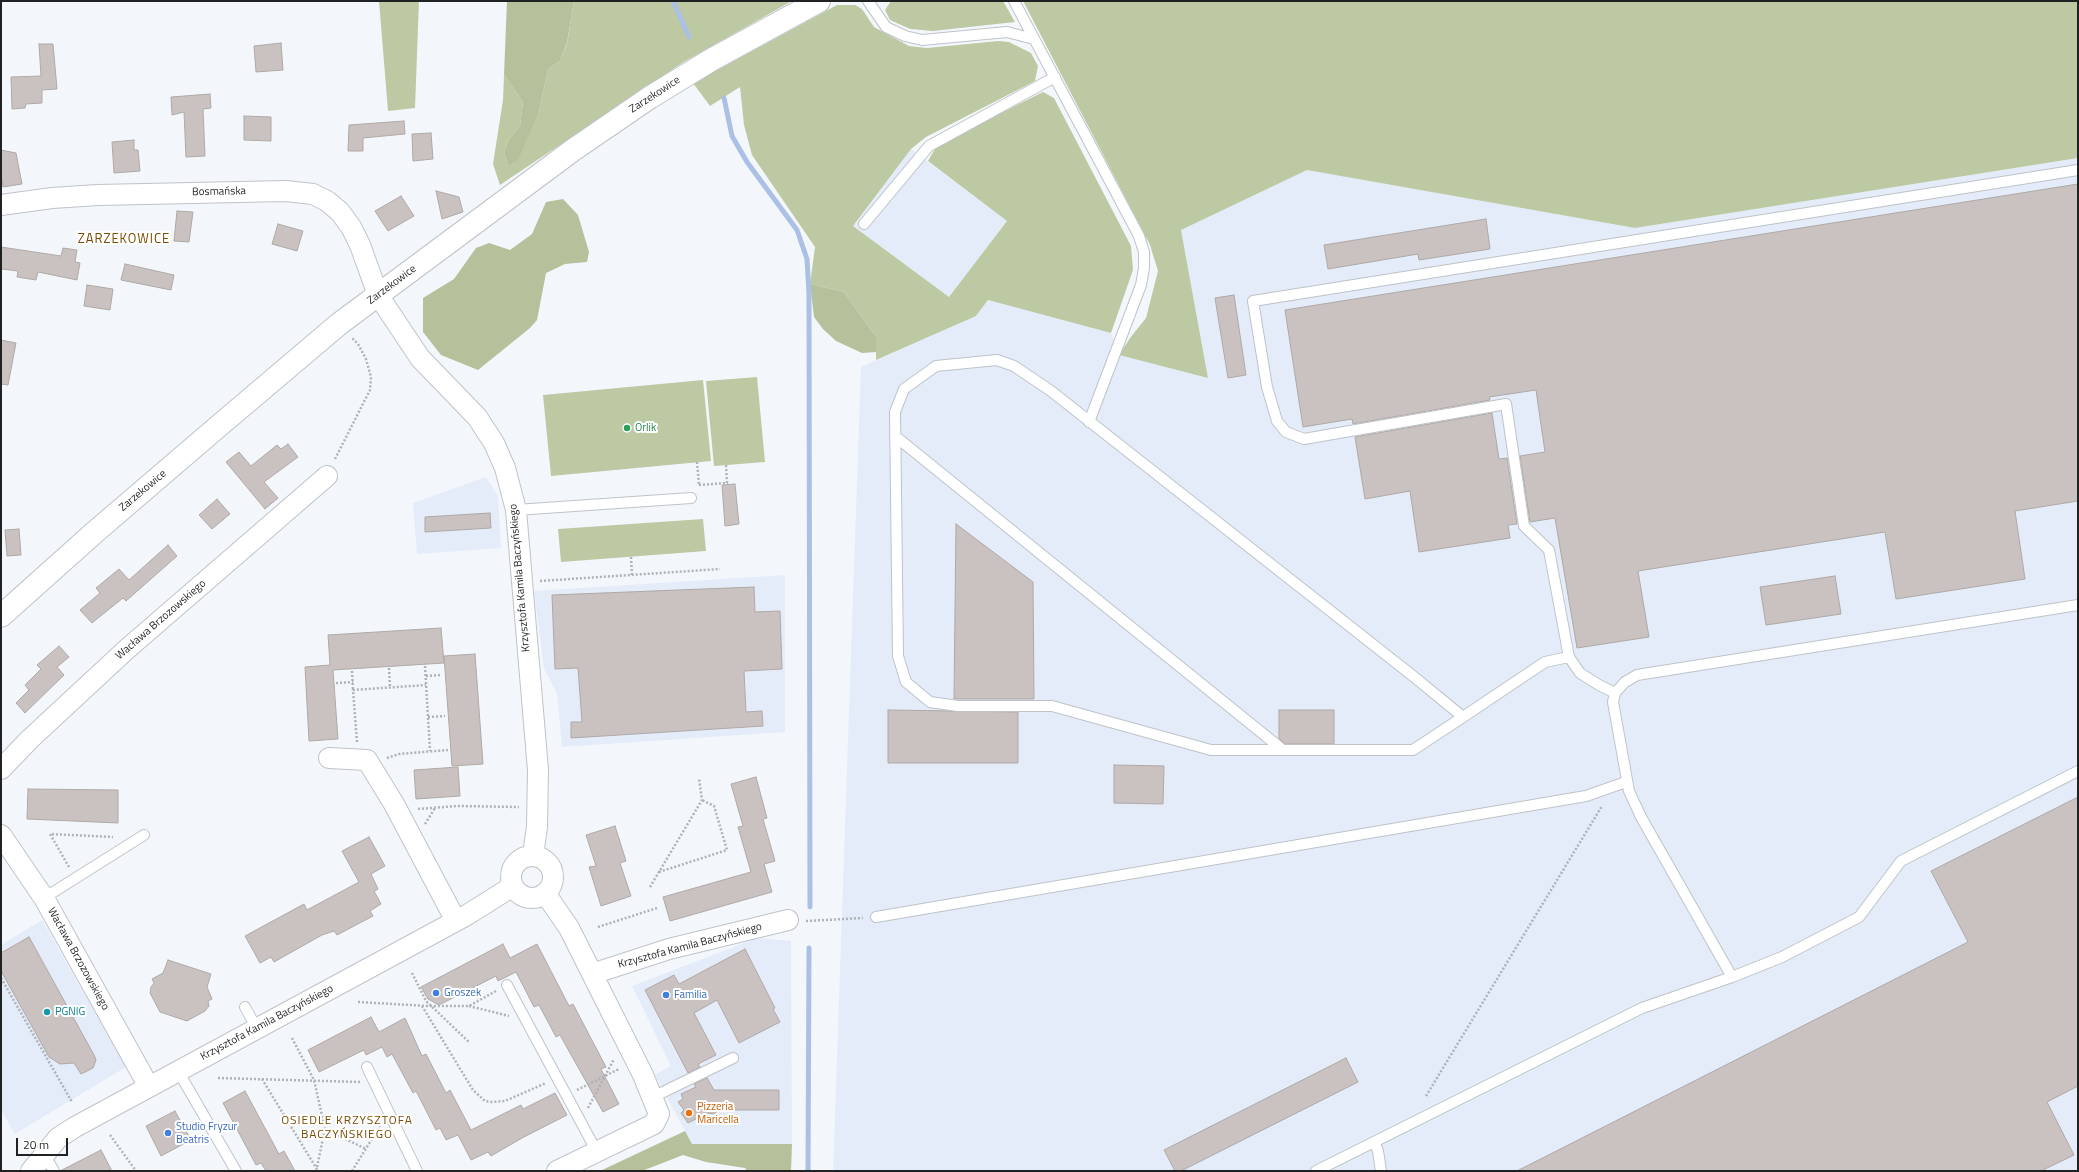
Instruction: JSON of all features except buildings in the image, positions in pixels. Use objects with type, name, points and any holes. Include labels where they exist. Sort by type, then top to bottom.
[{"type":"street","name":"Zarzekowice","points":[[1,616],[95,532],[339,324],[574,150],[649,98],[710,60],[818,1]]},
{"type":"street","name":"Bosmańska","points":[[1,205],[52,198],[98,195],[286,192],[313,194],[327,201],[340,212],[351,227],[378,295]]},
{"type":"street","name":"Krzysztofa Kamila Baczyńskiego","points":[[378,295],[420,358],[477,417],[494,443],[505,468],[516,510],[538,777],[537,827],[533,855]]},
{"type":"street","name":"Wacława Brzozowskiego","points":[[1,769],[127,649],[327,476]]},
{"type":"street","points":[[329,758],[365,763],[394,804],[456,921]]},
{"type":"street","name":"Wacława Brzozowskiego","points":[[1,835],[44,898],[149,1087]]},
{"type":"street","points":[[533,855],[547,862],[552,869],[552,884],[545,894],[530,898],[522,895],[513,886],[510,875],[512,868],[518,861],[525,856],[533,855]]},
{"type":"street","name":"Krzysztofa Kamila Baczyńskiego","points":[[31,1171],[58,1138],[75,1127],[456,921],[513,886]]},
{"type":"street","points":[[545,894],[569,928],[655,1102],[659,1114],[654,1124],[557,1171]]},
{"type":"street","name":"Krzysztofa Kamila Baczyńskiego","points":[[592,974],[670,949],[788,920]]},
{"type":"lane","points":[[868,1],[886,27],[905,36],[929,40],[1007,32],[1034,38]]},
{"type":"lane","points":[[1014,1],[1139,236],[1144,252],[1144,268],[1140,285],[1089,422]]},
{"type":"lane","points":[[864,224],[929,146],[1055,77]]},
{"type":"lane","points":[[1615,693],[1580,673],[1569,657],[1549,550],[1524,526],[1506,404],[1304,439],[1286,432],[1277,421],[1267,387],[1253,301],[2078,170]]},
{"type":"lane","points":[[1462,717],[1401,666],[1051,391],[1014,366],[997,360],[936,366],[904,389],[895,412],[898,656],[906,682],[930,702],[958,706],[1052,706],[1211,750],[1413,750],[1544,662],[1569,657]]},
{"type":"lane","points":[[895,436],[1284,750]]},
{"type":"lane","points":[[516,510],[691,498]]},
{"type":"lane","points":[[1732,977],[1641,817],[1626,782],[1613,702],[1615,693],[1625,682],[1637,676],[2078,605]]},
{"type":"lane","points":[[1316,1171],[1642,1008],[1732,977],[1782,957],[1859,917],[1902,861],[2078,771]]},
{"type":"lane","points":[[876,917],[1586,796],[1626,782]]},
{"type":"lane","points":[[44,898],[144,835]]},
{"type":"lane","points":[[507,985],[596,1152]]},
{"type":"lane","points":[[245,1007],[257,1028]]},
{"type":"lane","points":[[655,1102],[734,1058]]},
{"type":"lane","points":[[367,1067],[417,1171]]},
{"type":"lane","points":[[178,1071],[236,1171]]},
{"type":"lane","points":[[1374,1142],[1378,1151],[1381,1171]]},
{"type":"lane","points":[[44,1154],[54,1171]]},
{"type":"path","points":[[327,476],[370,390],[370,377],[366,359],[358,344],[339,324]]},
{"type":"path","points":[[697,462],[699,485]]},
{"type":"path","points":[[691,498],[690,486],[727,482],[726,465]]},
{"type":"path","points":[[631,557],[632,576]]},
{"type":"path","points":[[537,581],[720,570]]},
{"type":"path","points":[[425,666],[430,751]]},
{"type":"path","points":[[389,668],[390,687]]},
{"type":"path","points":[[352,671],[353,690],[365,763],[399,754],[448,750]]},
{"type":"path","points":[[426,676],[441,675]]},
{"type":"path","points":[[336,683],[353,682]]},
{"type":"path","points":[[353,690],[426,685]]},
{"type":"path","points":[[428,717],[445,716]]},
{"type":"path","points":[[650,887],[702,800],[699,778]]},
{"type":"path","points":[[659,872],[727,850],[714,806],[702,800]]},
{"type":"path","points":[[1426,1096],[1602,805]]},
{"type":"path","points":[[424,826],[435,807]]},
{"type":"path","points":[[414,809],[435,807],[521,807]]},
{"type":"path","points":[[70,868],[50,834],[113,837],[113,842]]},
{"type":"path","points":[[64,871],[76,864]]},
{"type":"path","points":[[598,927],[656,908]]},
{"type":"path","points":[[788,920],[811,921],[876,917]]},
{"type":"path","points":[[412,973],[426,1001],[470,1043]]},
{"type":"path","points":[[1,978],[72,1102]]},
{"type":"path","points":[[469,1006],[507,985]]},
{"type":"path","points":[[358,1002],[422,1006],[469,1006],[526,1021]]},
{"type":"path","points":[[422,1006],[473,1090],[485,1101],[505,1101],[557,1078]]},
{"type":"path","points":[[292,1038],[314,1080],[325,1129],[317,1169]]},
{"type":"path","points":[[581,1123],[615,1057]]},
{"type":"path","points":[[566,1096],[621,1068]]},
{"type":"path","points":[[218,1078],[375,1083]]},
{"type":"path","points":[[262,1079],[317,1169]]},
{"type":"path","points":[[352,1171],[389,1112]]},
{"type":"path","points":[[325,1129],[366,1149]]},
{"type":"path","points":[[110,1136],[136,1171]]},
{"type":"shaded area","points":[[911,149],[1007,221],[949,297],[853,226]]},
{"type":"shaded area","points":[[2078,158],[2078,1171],[833,1171],[861,367],[976,316],[988,300],[1111,333],[1119,355],[1208,378],[1181,230],[1307,170],[1635,228]]},
{"type":"shaded area","points":[[486,477],[498,496],[501,548],[417,554],[413,503]]},
{"type":"shaded area","points":[[785,575],[785,732],[562,747],[557,693],[544,669],[534,591]]},
{"type":"shaded area","points":[[42,920],[126,1067],[15,1134],[1,1110],[1,945]]},
{"type":"shaded area","points":[[757,938],[791,941],[792,1144],[692,1144],[655,1075],[671,1066],[632,986]]},
{"type":"green space","points":[[379,1],[419,1],[415,108],[388,111]]},
{"type":"green space","points":[[507,1],[574,1],[567,43],[560,61],[548,69],[539,111],[518,160],[508,166],[504,152],[509,139],[520,126],[523,102],[504,75]]},
{"type":"green space","points":[[574,1],[792,1],[682,63],[500,185],[493,164],[503,100],[504,75],[523,102],[520,126],[509,139],[504,152],[508,166],[539,111],[548,69],[560,61],[567,44]]},
{"type":"green space","points":[[891,1],[1003,1],[1015,22],[933,31],[910,29],[890,20],[885,10]]},
{"type":"green space","points":[[1023,1],[2078,1],[2078,158],[1635,228],[1307,170],[1181,230],[1208,378],[1119,355],[1146,318],[1158,271],[1150,245]]},
{"type":"green space","points":[[837,5],[855,5],[862,9],[874,27],[909,46],[927,48],[998,41],[1009,42],[1031,53],[1038,66],[1035,81],[926,137],[911,149],[853,226],[949,297],[1007,221],[928,161],[937,145],[1043,92],[1054,98],[1131,246],[1133,270],[1111,333],[988,300],[976,316],[876,360],[876,337],[844,292],[810,284],[815,247],[752,155],[744,125],[740,87],[710,106],[693,83]]},
{"type":"green space","points":[[563,199],[578,215],[589,252],[587,262],[565,264],[546,273],[537,320],[530,328],[478,370],[441,355],[423,332],[423,298],[454,279],[476,248],[489,243],[510,250],[532,234],[546,202]]},
{"type":"green space","points":[[810,284],[844,292],[876,337],[876,352],[862,353],[836,341],[823,329],[814,317]]},
{"type":"green space","points":[[757,377],[765,462],[714,466],[706,381]]},
{"type":"green space","name":"Orlik","points":[[703,380],[711,461],[551,476],[543,395]]},
{"type":"green space","points":[[703,519],[706,551],[561,562],[558,529]]},
{"type":"green space","points":[[685,1131],[692,1144],[792,1144],[791,1171],[747,1171],[745,1168],[706,1162],[683,1155],[642,1171],[600,1171]]},
{"type":"waterway","points":[[673,1],[689,37]]},
{"type":"waterway","points":[[724,98],[732,136],[747,162],[797,230],[807,259],[809,294],[810,907]]},
{"type":"waterway","points":[[808,1171],[809,948]]},
{"type":"place","name":"Orlik","points":[[627,428]]},
{"type":"place","name":"Groszek","points":[[436,993]]},
{"type":"place","name":"Familia","points":[[666,995]]},
{"type":"place","name":"PGNIG","points":[[47,1012]]},
{"type":"place","name":"Pizzeria Maricella","points":[[689,1113]]},
{"type":"place","name":"Studio Fryzur Beatris","points":[[168,1133]]},
{"type":"district","name":"ZARZEKOWICE","points":[[124,240]]},
{"type":"district","name":"OSIEDLE KRZYSZTOFA BACZYŃSKIEGO","points":[[347,1128]]}]
